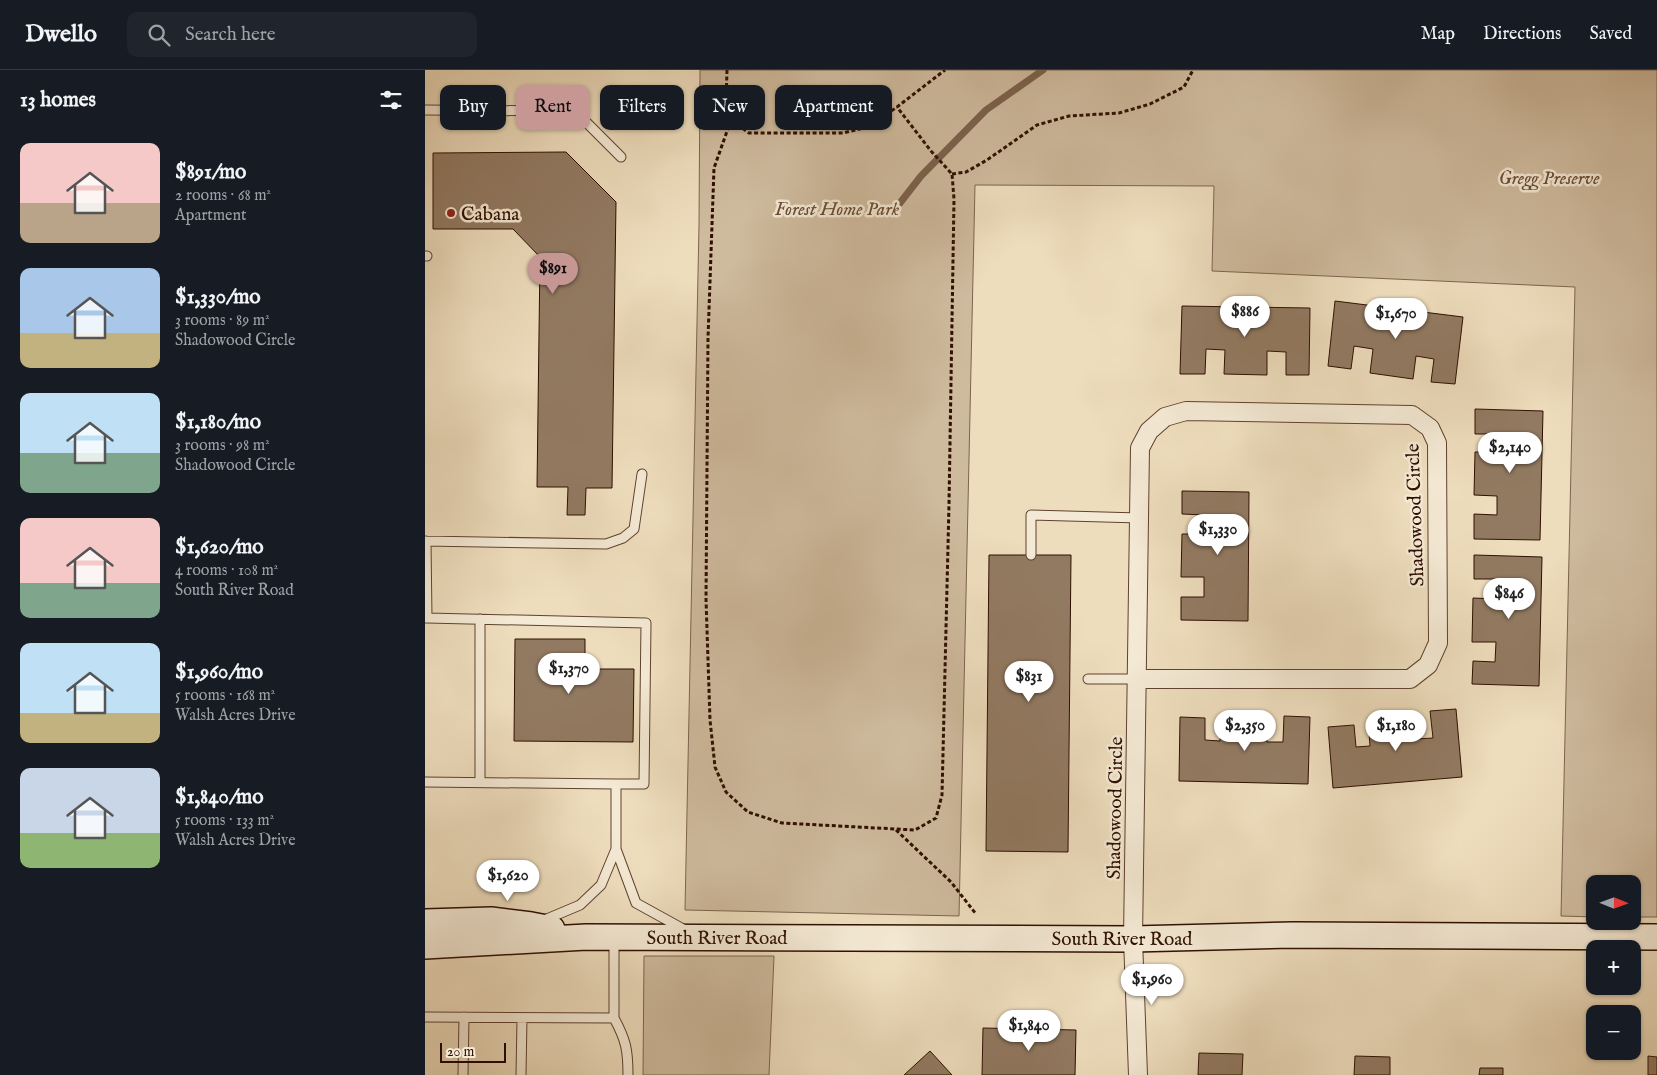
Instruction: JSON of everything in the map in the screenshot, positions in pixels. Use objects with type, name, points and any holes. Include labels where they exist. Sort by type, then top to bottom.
[{"type":"street","name":"Shadowood Circle","points":[[1137,679],[1410,679],[1428,665],[1438,643],[1437,443],[1430,428],[1412,415],[1186,411],[1165,417],[1149,432],[1140,448],[1133,939],[1138,1075]]},
{"type":"street","name":"South River Road","points":[[425,922],[491,920],[531,925],[586,937]]},
{"type":"street","name":"South River Road","points":[[425,946],[586,937],[1133,939],[1293,935],[1657,937]]},
{"type":"lane","points":[[425,110],[561,111],[581,117],[621,157]]},
{"type":"lane","points":[[425,782],[644,784],[646,623],[426,618],[425,541],[606,544],[623,538],[634,529],[642,474]]},
{"type":"lane","points":[[1031,555],[1031,516],[1140,518]]},
{"type":"lane","points":[[480,619],[480,782]]},
{"type":"lane","points":[[1088,679],[1137,679]]},
{"type":"lane","points":[[616,784],[616,848],[636,903],[697,937]]},
{"type":"lane","points":[[531,925],[580,906],[601,885],[616,848]]},
{"type":"lane","points":[[614,937],[613,1018],[624,1036],[628,1058],[628,1075]]},
{"type":"lane","points":[[425,1017],[613,1018]]},
{"type":"lane","points":[[463,1075],[464,1017]]},
{"type":"lane","points":[[521,1075],[522,1018]]},
{"type":"path","points":[[727,70],[727,85]]},
{"type":"path","points":[[746,130],[749,132],[843,133],[868,127],[945,70]]},
{"type":"path","points":[[952,174],[966,172],[980,164],[1037,125],[1069,116],[1119,113],[1151,104],[1184,87],[1193,70]]},
{"type":"path","points":[[727,130],[714,168],[708,338],[706,599],[710,720],[715,767],[725,792],[748,812],[782,823],[915,830],[936,818],[942,795],[954,199],[952,174],[931,151],[897,107]]},
{"type":"path","points":[[896,830],[951,882],[995,938]]},
{"type":"green space","name":"Forest Home Park","points":[[700,70],[1657,70],[1657,917],[1641,917],[1641,875],[1586,875],[1586,917],[1561,916],[1575,287],[1212,271],[1214,186],[975,185],[959,916],[685,910],[700,130],[765,130],[765,85],[700,85]]},
{"type":"green space","points":[[644,956],[774,956],[769,1075],[643,1075]]},
{"type":"building","points":[[566,152],[616,202],[612,488],[586,488],[585,515],[567,515],[568,487],[537,487],[540,257],[513,229],[433,229],[433,153]]},
{"type":"building","points":[[1335,301],[1463,317],[1455,384],[1431,382],[1434,359],[1416,356],[1413,379],[1370,373],[1373,349],[1354,346],[1351,369],[1328,366]]},
{"type":"building","points":[[1182,306],[1310,308],[1309,375],[1286,375],[1286,352],[1267,351],[1267,375],[1224,374],[1225,350],[1206,349],[1205,374],[1180,374]]},
{"type":"building","points":[[1475,409],[1543,411],[1540,540],[1474,539],[1474,514],[1497,515],[1497,496],[1474,495],[1475,452],[1497,452],[1498,434],[1475,434]]},
{"type":"building","points":[[1182,491],[1249,492],[1248,621],[1181,620],[1181,597],[1204,597],[1204,577],[1181,577],[1182,534],[1205,534],[1205,515],[1182,514]]},
{"type":"building","points":[[989,555],[1071,555],[1068,852],[986,851]]},
{"type":"building","points":[[1474,555],[1542,557],[1539,686],[1472,684],[1473,661],[1495,662],[1496,642],[1472,642],[1473,598],[1496,599],[1497,579],[1474,579]]},
{"type":"building","points":[[515,639],[585,639],[585,669],[634,669],[633,742],[514,741]]},
{"type":"building","points":[[1456,709],[1462,777],[1333,788],[1328,727],[1354,725],[1356,747],[1370,746],[1368,719],[1414,716],[1416,739],[1433,738],[1430,711]]},
{"type":"building","points":[[1221,716],[1267,717],[1267,742],[1283,742],[1284,716],[1310,717],[1308,784],[1179,781],[1180,717],[1205,718],[1205,740],[1220,741]]},
{"type":"building","points":[[983,1028],[1076,1030],[1075,1075],[982,1075]]},
{"type":"building","points":[[930,1051],[952,1075],[904,1075]]},
{"type":"building","points":[[1199,1053],[1243,1054],[1242,1075],[1198,1075]]},
{"type":"building","points":[[1355,1056],[1390,1057],[1390,1075],[1354,1075]]},
{"type":"building","points":[[1648,1056],[1657,1057],[1657,1075],[1648,1075]]},
{"type":"building","points":[[1480,1068],[1503,1068],[1503,1075],[1479,1075]]},
{"type":"waterway","points":[[900,203],[921,176],[986,110],[1043,70]]},
{"type":"place","name":"Cabana","points":[[451,213]]},
{"type":"park label","name":"Gregg Preserve","points":[[1549,177]]}]
